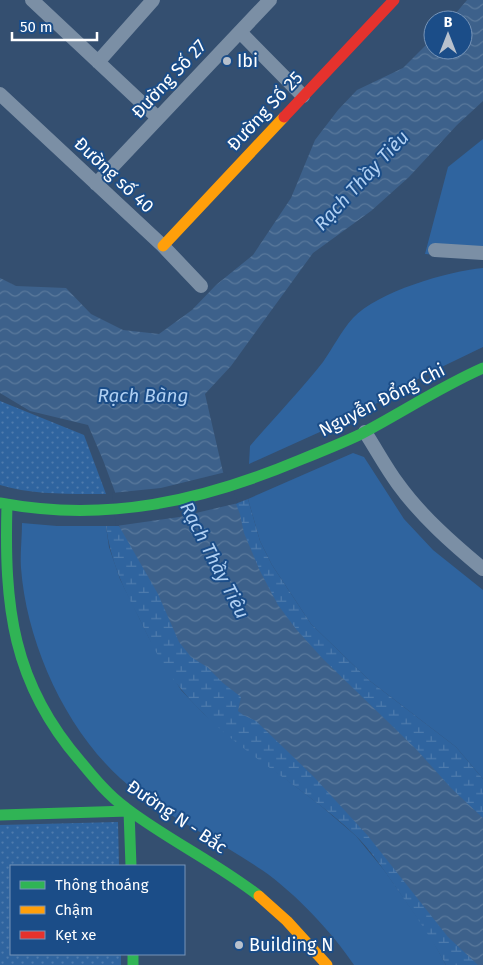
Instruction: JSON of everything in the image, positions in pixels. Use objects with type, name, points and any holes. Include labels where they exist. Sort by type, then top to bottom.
[{"type":"street","points":[[32,0],[158,118]]},
{"type":"street","points":[[98,62],[153,0]]},
{"type":"street","name":"Đường Số 27","points":[[96,184],[270,0]]},
{"type":"street","name":"Đường Số 25","points":[[162,246],[394,0]]},
{"type":"street","points":[[240,32],[303,96]]},
{"type":"street","name":"Đường số 40","points":[[0,94],[162,246],[201,286]]},
{"type":"street","points":[[434,250],[483,253]]},
{"type":"street","name":"Nguyễn Đổng Chi","points":[[3,503],[58,509],[121,510],[167,504],[235,486],[366,432],[437,390],[483,368]]},
{"type":"street","points":[[366,432],[398,484],[416,507],[460,550],[483,569]]},
{"type":"street","name":"Đường N - Bắc","points":[[3,503],[4,548],[10,618],[29,684],[43,713],[59,738],[88,772],[129,811],[200,854],[263,898],[289,922],[327,965]]},
{"type":"street","points":[[0,815],[129,811],[130,865]]},
{"type":"green space","points":[[483,139],[483,258],[425,254],[448,167]]},
{"type":"green space","points":[[483,268],[483,347],[425,375],[353,417],[249,464],[250,446],[323,362],[353,318],[379,300],[414,284],[451,273]]},
{"type":"green space","points":[[0,401],[84,435],[106,494],[26,491],[0,485]]},
{"type":"green space","points":[[353,453],[364,457],[404,519],[433,550],[483,590],[483,779],[456,747],[370,681],[311,624],[272,565],[260,541],[248,499]]},
{"type":"green space","points":[[248,499],[260,541],[272,565],[311,624],[370,681],[456,747],[483,779],[483,859],[248,574],[235,504]]},
{"type":"green space","points":[[22,523],[57,526],[106,526],[109,547],[120,579],[149,638],[181,690],[204,714],[241,745],[320,805],[356,836],[384,870],[429,934],[446,965],[354,965],[312,914],[274,879],[152,803],[113,772],[92,748],[73,721],[56,692],[43,661],[32,630],[25,599],[21,568]]},
{"type":"green space","points":[[106,526],[119,526],[483,965],[446,965],[415,915],[376,859],[361,841],[334,816],[221,729],[181,689],[158,655],[128,596],[114,562]]},
{"type":"green space","points":[[118,822],[119,865],[10,865],[10,955],[121,955],[121,965],[0,965],[0,825]]},
{"type":"water","name":"Rạch Bàng","points":[[467,0],[483,0],[483,101],[457,125],[409,177],[371,211],[313,253],[231,366],[205,394],[223,472],[240,514],[244,533],[260,571],[278,605],[296,629],[323,659],[416,749],[451,788],[483,818],[483,965],[478,965],[448,937],[368,836],[314,777],[256,721],[238,711],[241,697],[207,667],[191,657],[179,642],[158,594],[119,526],[115,492],[88,425],[30,411],[0,393],[0,278],[16,286],[66,288],[91,314],[123,330],[159,334],[192,310],[216,285],[253,255],[291,198],[315,140],[338,110],[357,90],[403,68],[423,48],[423,60],[473,60],[473,10],[458,10]]},
{"type":"pier","points":[[226,472],[238,503],[179,517],[116,526],[112,493],[161,488]]},
{"type":"traffic: fast","points":[[0,503],[40,509],[116,509],[190,497],[227,487],[352,438],[375,427],[451,383],[483,368]]},
{"type":"traffic: fast","points":[[7,504],[6,541],[8,576],[11,610],[17,642],[26,673],[40,703],[58,732],[97,781],[120,803],[142,820],[259,896]]},
{"type":"traffic: fast","points":[[129,811],[131,865]]},
{"type":"traffic: fast","points":[[0,815],[129,811]]},
{"type":"traffic: fast","points":[[133,955],[133,965]]},
{"type":"traffic: slow","points":[[163,246],[284,117]]},
{"type":"traffic: slow","points":[[259,896],[287,921],[327,965]]},
{"type":"traffic: jam","points":[[284,117],[394,0]]},
{"type":"place","name":"Ibi","points":[[227,61]]},
{"type":"place","name":"Building N","points":[[239,945]]},
{"type":"water label","name":"Rạch Thầy Tiêu","points":[[361,180]]},
{"type":"water label","name":"Rạch Thầy Tiêu","points":[[215,560]]}]
